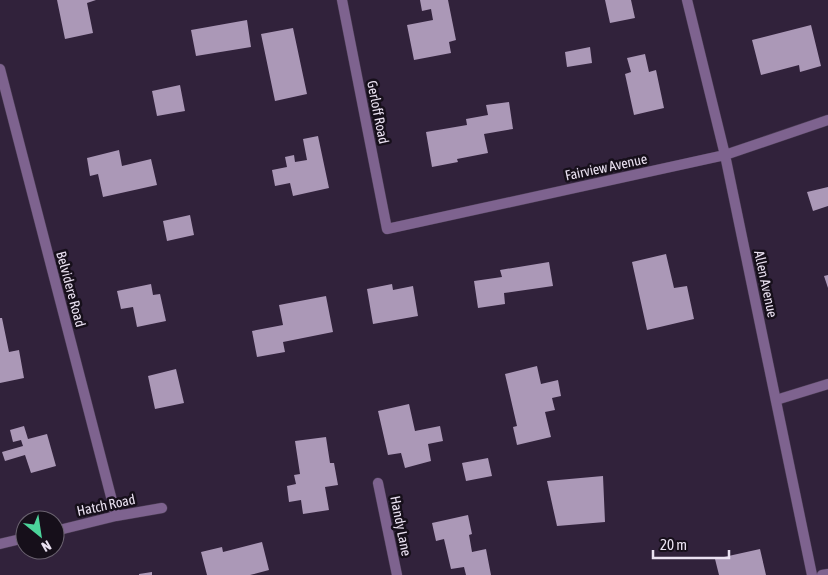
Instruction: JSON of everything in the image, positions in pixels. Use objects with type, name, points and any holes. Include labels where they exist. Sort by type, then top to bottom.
[{"type":"street","name":"Gerloff Road","points":[[342,0],[387,229]]},
{"type":"street","name":"Allen Avenue","points":[[687,0],[725,155],[812,575]]},
{"type":"street","name":"Belvidere Road","points":[[0,69],[116,516]]},
{"type":"street","name":"Fairview Avenue","points":[[387,229],[725,155],[828,120]]},
{"type":"street","points":[[776,400],[828,384]]},
{"type":"street","name":"Handy Lane","points":[[378,483],[396,575]]},
{"type":"street","name":"Hatch Road","points":[[65,529],[116,516],[162,508]]},
{"type":"street","points":[[0,544],[15,540]]},
{"type":"street","points":[[822,575],[828,574]]},
{"type":"building","points":[[57,0],[96,0],[87,3],[93,33],[65,39]]},
{"type":"building","points":[[420,0],[448,0],[456,40],[449,42],[451,53],[414,60],[407,25],[433,20],[431,9],[422,11]]},
{"type":"building","points":[[605,0],[631,0],[635,18],[610,23]]},
{"type":"building","points":[[247,20],[251,47],[196,56],[191,30]]},
{"type":"building","points":[[811,25],[821,66],[800,72],[799,65],[761,75],[752,40]]},
{"type":"building","points":[[293,28],[307,94],[275,101],[261,34]]},
{"type":"building","points":[[590,47],[592,63],[567,67],[565,52]]},
{"type":"building","points":[[645,54],[649,72],[656,70],[664,108],[634,115],[625,74],[631,72],[627,58]]},
{"type":"building","points":[[180,85],[185,111],[157,116],[152,91]]},
{"type":"building","points":[[509,102],[513,129],[484,134],[488,153],[457,159],[458,162],[432,167],[426,132],[467,125],[466,119],[488,115],[486,105]]},
{"type":"building","points":[[318,136],[329,188],[293,196],[290,183],[275,186],[272,170],[287,167],[285,157],[294,155],[295,162],[307,160],[303,139]]},
{"type":"building","points":[[119,150],[122,166],[151,159],[157,185],[103,197],[98,174],[90,176],[87,158]]},
{"type":"building","points":[[828,187],[828,206],[813,211],[807,192]]},
{"type":"building","points":[[190,215],[194,235],[167,241],[163,221]]},
{"type":"building","points":[[666,254],[674,288],[687,286],[694,319],[647,330],[632,262]]},
{"type":"building","points":[[549,262],[553,286],[504,293],[505,304],[478,308],[474,281],[502,277],[500,270]]},
{"type":"building","points":[[828,275],[828,288],[824,276]]},
{"type":"building","points":[[151,284],[153,295],[160,294],[166,321],[137,327],[133,307],[121,309],[117,291]]},
{"type":"building","points":[[392,284],[393,290],[413,286],[418,316],[373,324],[367,289]]},
{"type":"building","points":[[326,296],[333,332],[283,342],[285,352],[257,357],[252,331],[283,325],[279,305]]},
{"type":"building","points":[[0,318],[2,318],[9,352],[19,350],[24,378],[0,383]]},
{"type":"building","points":[[537,366],[541,384],[558,380],[561,396],[552,398],[555,410],[545,412],[551,437],[517,445],[513,427],[517,426],[505,374]]},
{"type":"building","points":[[176,369],[184,403],[155,409],[148,376]]},
{"type":"building","points":[[409,404],[415,431],[440,426],[443,441],[428,444],[431,461],[405,468],[401,453],[388,455],[378,411]]},
{"type":"building","points":[[24,426],[28,439],[47,434],[56,466],[31,473],[25,455],[5,461],[2,452],[23,446],[21,440],[13,442],[10,430]]},
{"type":"building","points":[[326,437],[330,463],[334,463],[338,485],[325,487],[329,510],[303,514],[301,500],[289,502],[287,486],[296,484],[294,475],[300,474],[295,441]]},
{"type":"building","points":[[488,458],[492,476],[466,481],[462,463]]},
{"type":"building","points":[[603,476],[605,522],[557,526],[547,481]]},
{"type":"building","points":[[468,515],[472,534],[469,535],[472,552],[486,549],[491,575],[466,575],[464,567],[451,569],[444,539],[436,541],[432,523]]},
{"type":"building","points":[[262,542],[269,570],[250,575],[207,575],[201,552],[222,547],[223,552]]},
{"type":"building","points":[[760,549],[766,575],[719,575],[715,559]]},
{"type":"building","points":[[152,572],[152,575],[139,575],[139,574]]}]
